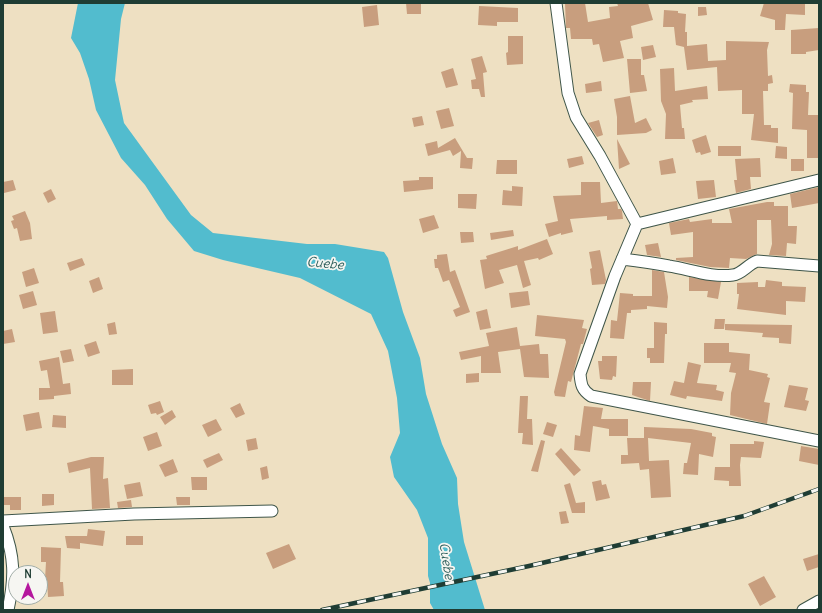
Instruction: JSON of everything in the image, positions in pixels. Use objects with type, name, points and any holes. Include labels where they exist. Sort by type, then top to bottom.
[{"type":"street","points":[[556,3],[567,87],[576,116],[600,156],[637,224]]},
{"type":"street","points":[[637,224],[819,180]]},
{"type":"street","points":[[637,224],[622,259],[580,374],[580,384],[584,391],[592,396],[819,441]]},
{"type":"street","points":[[622,259],[669,266],[702,273],[733,275],[741,272],[750,263],[757,261],[819,266]]},
{"type":"street","points":[[3,521],[134,514],[272,511]]},
{"type":"street","points":[[3,526],[10,544],[13,564],[13,588],[8,610]]},
{"type":"street","points":[[803,610],[819,601]]},
{"type":"water","name":"Cuebe","points":[[78,3],[125,3],[121,19],[115,80],[124,123],[191,215],[213,233],[307,244],[335,244],[384,252],[388,258],[403,312],[420,358],[426,394],[442,444],[457,478],[458,504],[464,542],[485,610],[434,610],[430,603],[428,538],[417,510],[394,477],[390,457],[400,433],[397,398],[388,351],[371,314],[300,278],[223,260],[194,251],[167,219],[145,185],[121,158],[96,110],[89,79],[80,53],[71,38]]},
{"type":"building","points":[[406,3],[421,3],[421,14],[407,14]]},
{"type":"building","points":[[565,3],[585,3],[588,22],[610,18],[609,7],[618,6],[617,3],[648,3],[653,20],[631,26],[633,38],[620,41],[624,58],[603,62],[599,44],[593,45],[592,39],[571,39],[570,28],[566,28]]},
{"type":"building","points":[[764,3],[805,3],[805,15],[786,14],[785,30],[775,30],[775,20],[760,16]]},
{"type":"building","points":[[377,5],[379,25],[364,27],[362,7]]},
{"type":"building","points":[[479,6],[518,8],[518,22],[497,22],[497,26],[478,25]]},
{"type":"building","points":[[698,7],[706,7],[707,15],[698,16]]},
{"type":"building","points":[[664,10],[678,11],[678,13],[686,14],[685,32],[687,32],[687,46],[707,44],[708,61],[726,60],[726,41],[769,42],[767,50],[768,76],[772,75],[773,83],[768,84],[768,91],[763,91],[764,125],[771,125],[771,128],[778,128],[778,143],[751,140],[754,114],[742,114],[742,90],[718,91],[717,67],[687,70],[684,47],[676,45],[674,27],[663,27]]},
{"type":"building","points":[[819,28],[819,50],[806,52],[806,54],[791,54],[791,30]]},
{"type":"building","points":[[508,36],[523,36],[523,64],[507,65],[506,53],[508,52]]},
{"type":"building","points":[[653,45],[656,57],[643,60],[641,47]]},
{"type":"building","points":[[482,56],[487,72],[483,73],[485,97],[481,97],[479,89],[472,89],[471,80],[476,79],[471,59]]},
{"type":"building","points":[[627,59],[641,59],[641,75],[644,75],[647,91],[630,93]]},
{"type":"building","points":[[453,68],[458,85],[446,88],[441,72]]},
{"type":"building","points":[[674,68],[675,91],[707,86],[708,99],[692,100],[693,102],[680,105],[682,128],[684,128],[685,139],[665,139],[666,114],[661,101],[660,69]]},
{"type":"building","points":[[601,81],[602,91],[586,93],[585,84]]},
{"type":"building","points":[[790,84],[806,85],[806,92],[809,92],[808,115],[818,115],[819,158],[807,158],[807,130],[792,129],[793,93],[789,92]]},
{"type":"building","points":[[630,96],[635,123],[646,118],[652,130],[646,133],[617,135],[617,117],[614,99]]},
{"type":"building","points":[[449,108],[454,126],[441,129],[436,111]]},
{"type":"building","points":[[422,116],[424,125],[414,127],[412,118]]},
{"type":"building","points":[[599,120],[603,135],[597,137],[588,123]]},
{"type":"building","points":[[706,135],[711,152],[701,155],[700,152],[696,153],[692,140]]},
{"type":"building","points":[[455,138],[467,158],[473,158],[472,169],[460,168],[461,151],[453,156],[450,150],[428,156],[425,144],[437,141],[438,148]]},
{"type":"building","points":[[617,139],[630,164],[619,169]]},
{"type":"building","points":[[718,146],[741,146],[741,156],[718,156]]},
{"type":"building","points":[[776,146],[787,147],[787,159],[775,158]]},
{"type":"building","points":[[582,156],[584,164],[569,168],[567,159]]},
{"type":"building","points":[[673,158],[676,173],[661,175],[659,161]]},
{"type":"building","points":[[760,158],[761,177],[750,177],[751,189],[736,193],[734,180],[737,180],[735,159]]},
{"type":"building","points":[[791,159],[804,159],[804,171],[791,171]]},
{"type":"building","points":[[497,160],[517,160],[517,174],[496,174]]},
{"type":"building","points":[[419,177],[433,177],[433,189],[404,192],[403,181],[419,180]]},
{"type":"building","points":[[13,180],[16,190],[4,193],[3,182]]},
{"type":"building","points":[[714,180],[716,197],[698,199],[696,181]]},
{"type":"building","points":[[581,182],[600,182],[601,203],[617,201],[618,209],[621,209],[622,211],[623,219],[607,220],[607,216],[570,219],[573,232],[561,235],[561,233],[549,237],[545,224],[558,221],[553,196],[581,195]]},
{"type":"building","points":[[512,186],[523,187],[522,206],[502,205],[503,190],[512,191]]},
{"type":"building","points":[[819,187],[819,203],[792,208],[790,194]]},
{"type":"building","points":[[51,189],[56,199],[48,203],[43,193]]},
{"type":"building","points":[[458,194],[477,194],[476,209],[458,208]]},
{"type":"building","points":[[774,202],[774,206],[788,206],[788,226],[797,226],[796,244],[787,243],[786,256],[769,255],[772,244],[771,220],[757,220],[757,254],[746,259],[730,258],[729,268],[710,267],[676,260],[676,258],[693,257],[693,232],[671,235],[669,223],[689,219],[690,222],[712,219],[712,223],[732,223],[729,209]]},
{"type":"building","points":[[25,211],[30,223],[32,239],[20,241],[17,228],[14,229],[11,221],[14,220],[12,216]]},
{"type":"building","points":[[434,215],[439,228],[423,233],[419,219]]},
{"type":"building","points":[[513,230],[514,236],[491,240],[490,233]]},
{"type":"building","points":[[460,232],[473,232],[474,242],[461,243]]},
{"type":"building","points":[[547,239],[553,254],[539,260],[538,258],[524,261],[531,285],[523,288],[517,265],[499,270],[504,283],[485,289],[480,260],[487,259],[486,256],[518,246],[518,250]]},
{"type":"building","points":[[658,243],[661,257],[647,255],[645,245]]},
{"type":"building","points":[[600,250],[606,280],[605,284],[592,285],[590,269],[592,268],[589,252]]},
{"type":"building","points":[[447,254],[450,272],[455,270],[470,312],[456,317],[453,310],[460,307],[449,280],[443,282],[438,268],[435,268],[434,259],[437,259],[437,255]]},
{"type":"building","points":[[82,258],[85,265],[70,271],[67,263]]},
{"type":"building","points":[[34,268],[39,283],[26,287],[22,272]]},
{"type":"building","points":[[652,270],[664,272],[668,297],[667,308],[647,306],[647,309],[631,310],[631,313],[627,313],[624,339],[610,338],[611,320],[617,321],[620,293],[633,294],[633,296],[652,296]]},
{"type":"building","points":[[99,277],[103,289],[93,293],[89,281]]},
{"type":"building","points":[[689,277],[721,282],[718,299],[707,297],[708,291],[689,291]]},
{"type":"building","points":[[766,280],[782,282],[782,286],[806,287],[805,302],[786,301],[786,315],[737,309],[739,294],[737,294],[737,283],[758,282],[758,287],[765,287]]},
{"type":"building","points":[[33,291],[37,305],[23,309],[19,295]]},
{"type":"building","points":[[528,291],[530,305],[511,308],[509,293]]},
{"type":"building","points":[[487,309],[491,328],[480,330],[476,312]]},
{"type":"building","points":[[55,311],[58,332],[43,334],[40,313]]},
{"type":"building","points":[[537,315],[584,320],[582,328],[587,329],[583,344],[581,344],[571,382],[568,381],[565,397],[555,396],[554,392],[566,342],[565,339],[535,336]]},
{"type":"building","points":[[715,319],[725,319],[724,329],[714,329]]},
{"type":"building","points":[[115,322],[117,334],[109,335],[107,324]]},
{"type":"building","points":[[654,322],[667,323],[664,363],[650,363],[650,358],[647,358],[647,348],[654,348]]},
{"type":"building","points":[[725,324],[792,325],[791,344],[779,343],[779,338],[762,337],[763,333],[725,330]]},
{"type":"building","points":[[517,327],[520,346],[539,344],[540,354],[548,354],[549,378],[524,377],[520,349],[498,352],[501,373],[481,373],[481,356],[461,360],[459,352],[489,346],[486,333]]},
{"type":"building","points":[[12,329],[15,342],[3,344],[3,331]]},
{"type":"building","points":[[96,341],[100,353],[88,357],[84,345]]},
{"type":"building","points":[[704,343],[729,343],[729,352],[750,354],[749,370],[768,374],[767,377],[770,378],[764,402],[770,403],[767,424],[730,415],[731,393],[736,373],[729,372],[731,363],[704,363]]},
{"type":"building","points":[[71,349],[74,361],[63,363],[60,351]]},
{"type":"building","points":[[602,356],[617,356],[616,377],[613,376],[612,380],[600,379],[598,361],[602,361]]},
{"type":"building","points":[[59,357],[63,384],[70,383],[71,394],[54,396],[54,399],[39,400],[39,388],[50,388],[47,370],[41,371],[39,361]]},
{"type":"building","points":[[688,362],[701,365],[697,383],[717,385],[716,390],[724,392],[722,401],[687,396],[686,399],[670,395],[674,381],[684,383]]},
{"type":"building","points":[[133,369],[133,385],[112,385],[112,370]]},
{"type":"building","points":[[479,373],[479,382],[466,383],[466,374]]},
{"type":"building","points":[[633,382],[651,382],[650,401],[632,395]]},
{"type":"building","points":[[789,385],[808,388],[805,400],[809,401],[806,411],[784,407]]},
{"type":"building","points":[[520,396],[528,396],[527,419],[532,419],[533,445],[522,444],[523,433],[518,433]]},
{"type":"building","points":[[160,401],[164,412],[157,415],[156,413],[151,414],[148,405]]},
{"type":"building","points":[[240,403],[245,414],[236,418],[230,408]]},
{"type":"building","points":[[584,406],[603,408],[601,419],[628,419],[628,436],[609,436],[609,429],[593,426],[590,452],[574,450],[575,435],[580,436]]},
{"type":"building","points":[[172,410],[176,417],[165,425],[160,417]]},
{"type":"building","points":[[39,412],[42,428],[26,431],[23,415]]},
{"type":"building","points":[[53,415],[66,416],[66,428],[52,427]]},
{"type":"building","points":[[216,419],[222,430],[208,437],[202,425]]},
{"type":"building","points":[[547,422],[557,425],[553,437],[543,434]]},
{"type":"building","points":[[644,427],[691,429],[712,433],[712,436],[716,437],[713,457],[699,454],[698,475],[683,474],[684,463],[687,463],[691,443],[648,438],[649,461],[669,460],[671,497],[651,498],[649,469],[640,470],[639,463],[621,464],[621,455],[628,455],[627,438],[644,438]]},
{"type":"building","points":[[157,432],[162,446],[148,451],[143,437]]},
{"type":"building","points":[[256,438],[258,449],[248,451],[246,440]]},
{"type":"building","points":[[541,440],[545,441],[538,472],[531,471]]},
{"type":"building","points":[[754,441],[764,442],[761,458],[741,457],[741,486],[729,486],[729,481],[714,480],[715,467],[730,467],[730,444],[754,444]]},
{"type":"building","points":[[801,446],[819,449],[819,465],[799,461]]},
{"type":"building","points":[[561,448],[581,470],[574,476],[555,454]]},
{"type":"building","points":[[219,453],[223,460],[207,468],[203,460]]},
{"type":"building","points":[[91,457],[104,457],[103,479],[108,478],[110,508],[92,509],[90,468],[69,473],[67,463]]},
{"type":"building","points":[[173,459],[178,472],[165,477],[159,465]]},
{"type":"building","points":[[267,466],[269,478],[262,480],[260,468]]},
{"type":"building","points":[[191,477],[207,477],[207,490],[192,490]]},
{"type":"building","points":[[601,480],[602,485],[606,484],[610,498],[596,501],[592,482]]},
{"type":"building","points":[[140,482],[143,496],[127,499],[124,485]]},
{"type":"building","points":[[570,483],[576,503],[585,502],[585,513],[572,513],[564,485]]},
{"type":"building","points":[[42,494],[54,494],[54,505],[42,506]]},
{"type":"building","points":[[4,497],[21,497],[21,510],[10,510],[10,505],[4,505]]},
{"type":"building","points":[[176,497],[190,497],[190,505],[177,505]]},
{"type":"building","points":[[131,500],[132,507],[118,508],[117,502]]},
{"type":"building","points":[[566,511],[569,523],[561,524],[559,512]]},
{"type":"building","points":[[88,529],[105,531],[103,546],[80,543],[80,549],[67,548],[65,536],[87,536]]},
{"type":"building","points":[[126,536],[143,536],[143,545],[126,545]]},
{"type":"building","points":[[289,544],[296,559],[273,569],[266,553]]},
{"type":"building","points":[[41,547],[61,548],[60,582],[63,582],[64,596],[48,597],[48,565],[46,565],[46,562],[41,562]]},
{"type":"building","points":[[819,554],[819,567],[807,571],[803,559]]},
{"type":"building","points":[[764,576],[776,597],[760,606],[748,584]]},
{"type":"railway","points":[[322,610],[529,566],[744,516],[819,489]]}]
